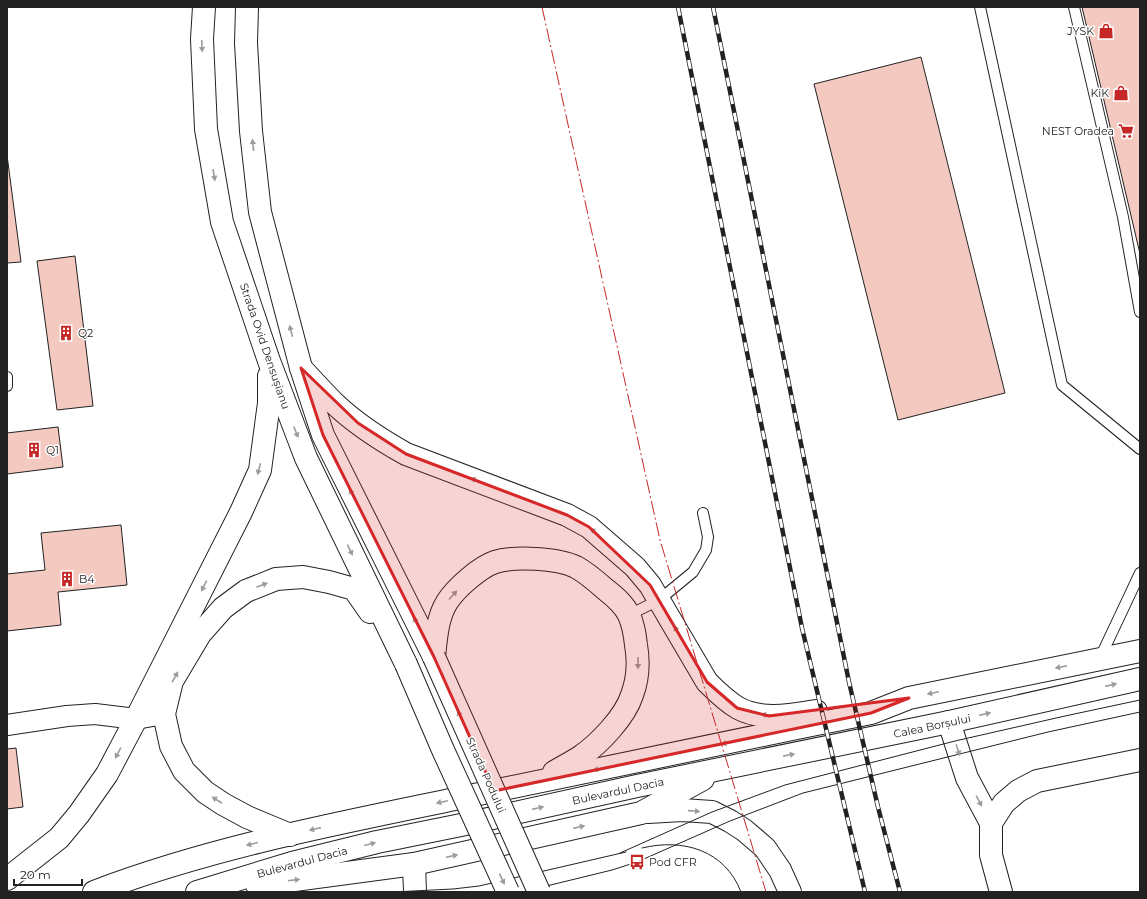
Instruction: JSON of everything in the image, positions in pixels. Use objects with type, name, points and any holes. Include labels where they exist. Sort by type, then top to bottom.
[{"type":"main road","name":"Strada Ovid Densușianu","points":[[204,7],[202,39],[206,129],[222,222],[269,360],[306,458],[406,664]]},
{"type":"main road","points":[[247,7],[246,44],[251,131],[260,212],[301,368],[322,435],[434,657]]},
{"type":"main road","points":[[7,879],[59,838],[79,814],[107,774],[241,512],[260,470],[269,403],[269,360]]},
{"type":"main road","points":[[301,368],[336,405],[358,424],[406,454],[566,515],[590,527],[635,567],[650,585],[707,682],[719,694],[738,708],[753,714],[769,716],[806,713],[909,698],[1140,651]]},
{"type":"main road","points":[[434,657],[438,624],[447,602],[475,573],[495,562],[514,559],[555,561],[575,567],[592,578],[619,600],[629,615],[638,657],[638,674],[632,696],[626,707],[601,741],[580,757],[535,782]]},
{"type":"main road","points":[[290,835],[247,817],[205,792],[184,771],[171,746],[164,714],[172,682],[200,634],[223,608],[246,591],[276,579],[303,577],[354,589],[406,664],[443,750],[508,892]]},
{"type":"main road","name":"Strada Podului","points":[[434,657],[539,892]]},
{"type":"main road","name":"Calea Borșului","points":[[723,769],[949,722],[1140,679]]},
{"type":"main road","points":[[94,892],[140,875],[290,835],[535,782],[871,713],[909,698]]},
{"type":"main road","points":[[949,722],[967,778],[991,823],[991,855],[1001,892]]},
{"type":"main road","points":[[991,823],[1004,803],[1018,791],[1037,781],[1140,760]]},
{"type":"main road","name":"Bulevardul Dacia","points":[[199,892],[414,864],[641,813],[723,769]]},
{"type":"main road","name":"Bulevardul Dacia","points":[[199,892],[292,863],[377,842],[723,769]]},
{"type":"main road","points":[[641,813],[682,810],[712,812],[730,821],[744,830],[765,848],[780,870],[790,892]]},
{"type":"main road","points":[[414,864],[415,892]]},
{"type":"street","points":[[7,725],[67,716],[95,714],[136,719],[164,714]]},
{"type":"lane","points":[[980,7],[1062,385],[1140,449]]},
{"type":"lane","points":[[1074,7],[1122,217],[1140,312]]},
{"type":"lane","points":[[7,377],[7,386]]},
{"type":"lane","points":[[629,615],[659,600],[693,572],[706,550],[708,537],[703,513]]},
{"type":"lane","points":[[1099,659],[1140,573]]},
{"type":"highlighted area","points":[[301,368],[358,423],[406,454],[567,515],[589,527],[650,585],[707,682],[737,708],[769,716],[909,698],[871,713],[494,791],[434,657],[323,435]]},
{"type":"building","name":"NEST Oradea","points":[[1082,7],[1140,7],[1140,254]]},
{"type":"building","points":[[921,57],[1005,393],[898,420],[814,84]]},
{"type":"building","points":[[7,155],[21,262],[7,263]]},
{"type":"building","name":"Q2","points":[[75,256],[93,406],[57,410],[37,261]]},
{"type":"building","name":"Q1","points":[[58,427],[63,467],[7,474],[7,433]]},
{"type":"building","name":"B4","points":[[121,525],[127,585],[58,592],[61,625],[7,631],[7,574],[45,570],[41,533]]},
{"type":"building","points":[[16,748],[23,807],[7,809],[7,749]]},
{"type":"tram line","points":[[620,853],[712,812],[785,785],[955,741],[1140,700]]},
{"type":"tram line","points":[[522,892],[612,870],[637,862],[730,821],[803,793],[1048,732],[1140,712]]},
{"type":"tram line","points":[[642,848],[657,845],[673,845],[687,846],[701,850],[725,866],[734,878],[741,892]]},
{"type":"tram line","points":[[393,892],[479,886],[626,852]]},
{"type":"railway","points":[[678,7],[802,628],[865,892]]},
{"type":"railway","points":[[713,7],[849,682],[878,807],[900,892]]},
{"type":"power","points":[[542,7],[660,540],[766,892]]},
{"type":"place","name":"JYSK","points":[[1106,31]]},
{"type":"place","name":"KiK","points":[[1121,93]]},
{"type":"place","name":"NEST Oradea","points":[[1126,131]]},
{"type":"place","name":"Q2","points":[[66,333]]},
{"type":"place","name":"Q1","points":[[34,450]]},
{"type":"place","name":"B4","points":[[67,579]]},
{"type":"place","name":"Pod CFR","points":[[637,862]]}]
